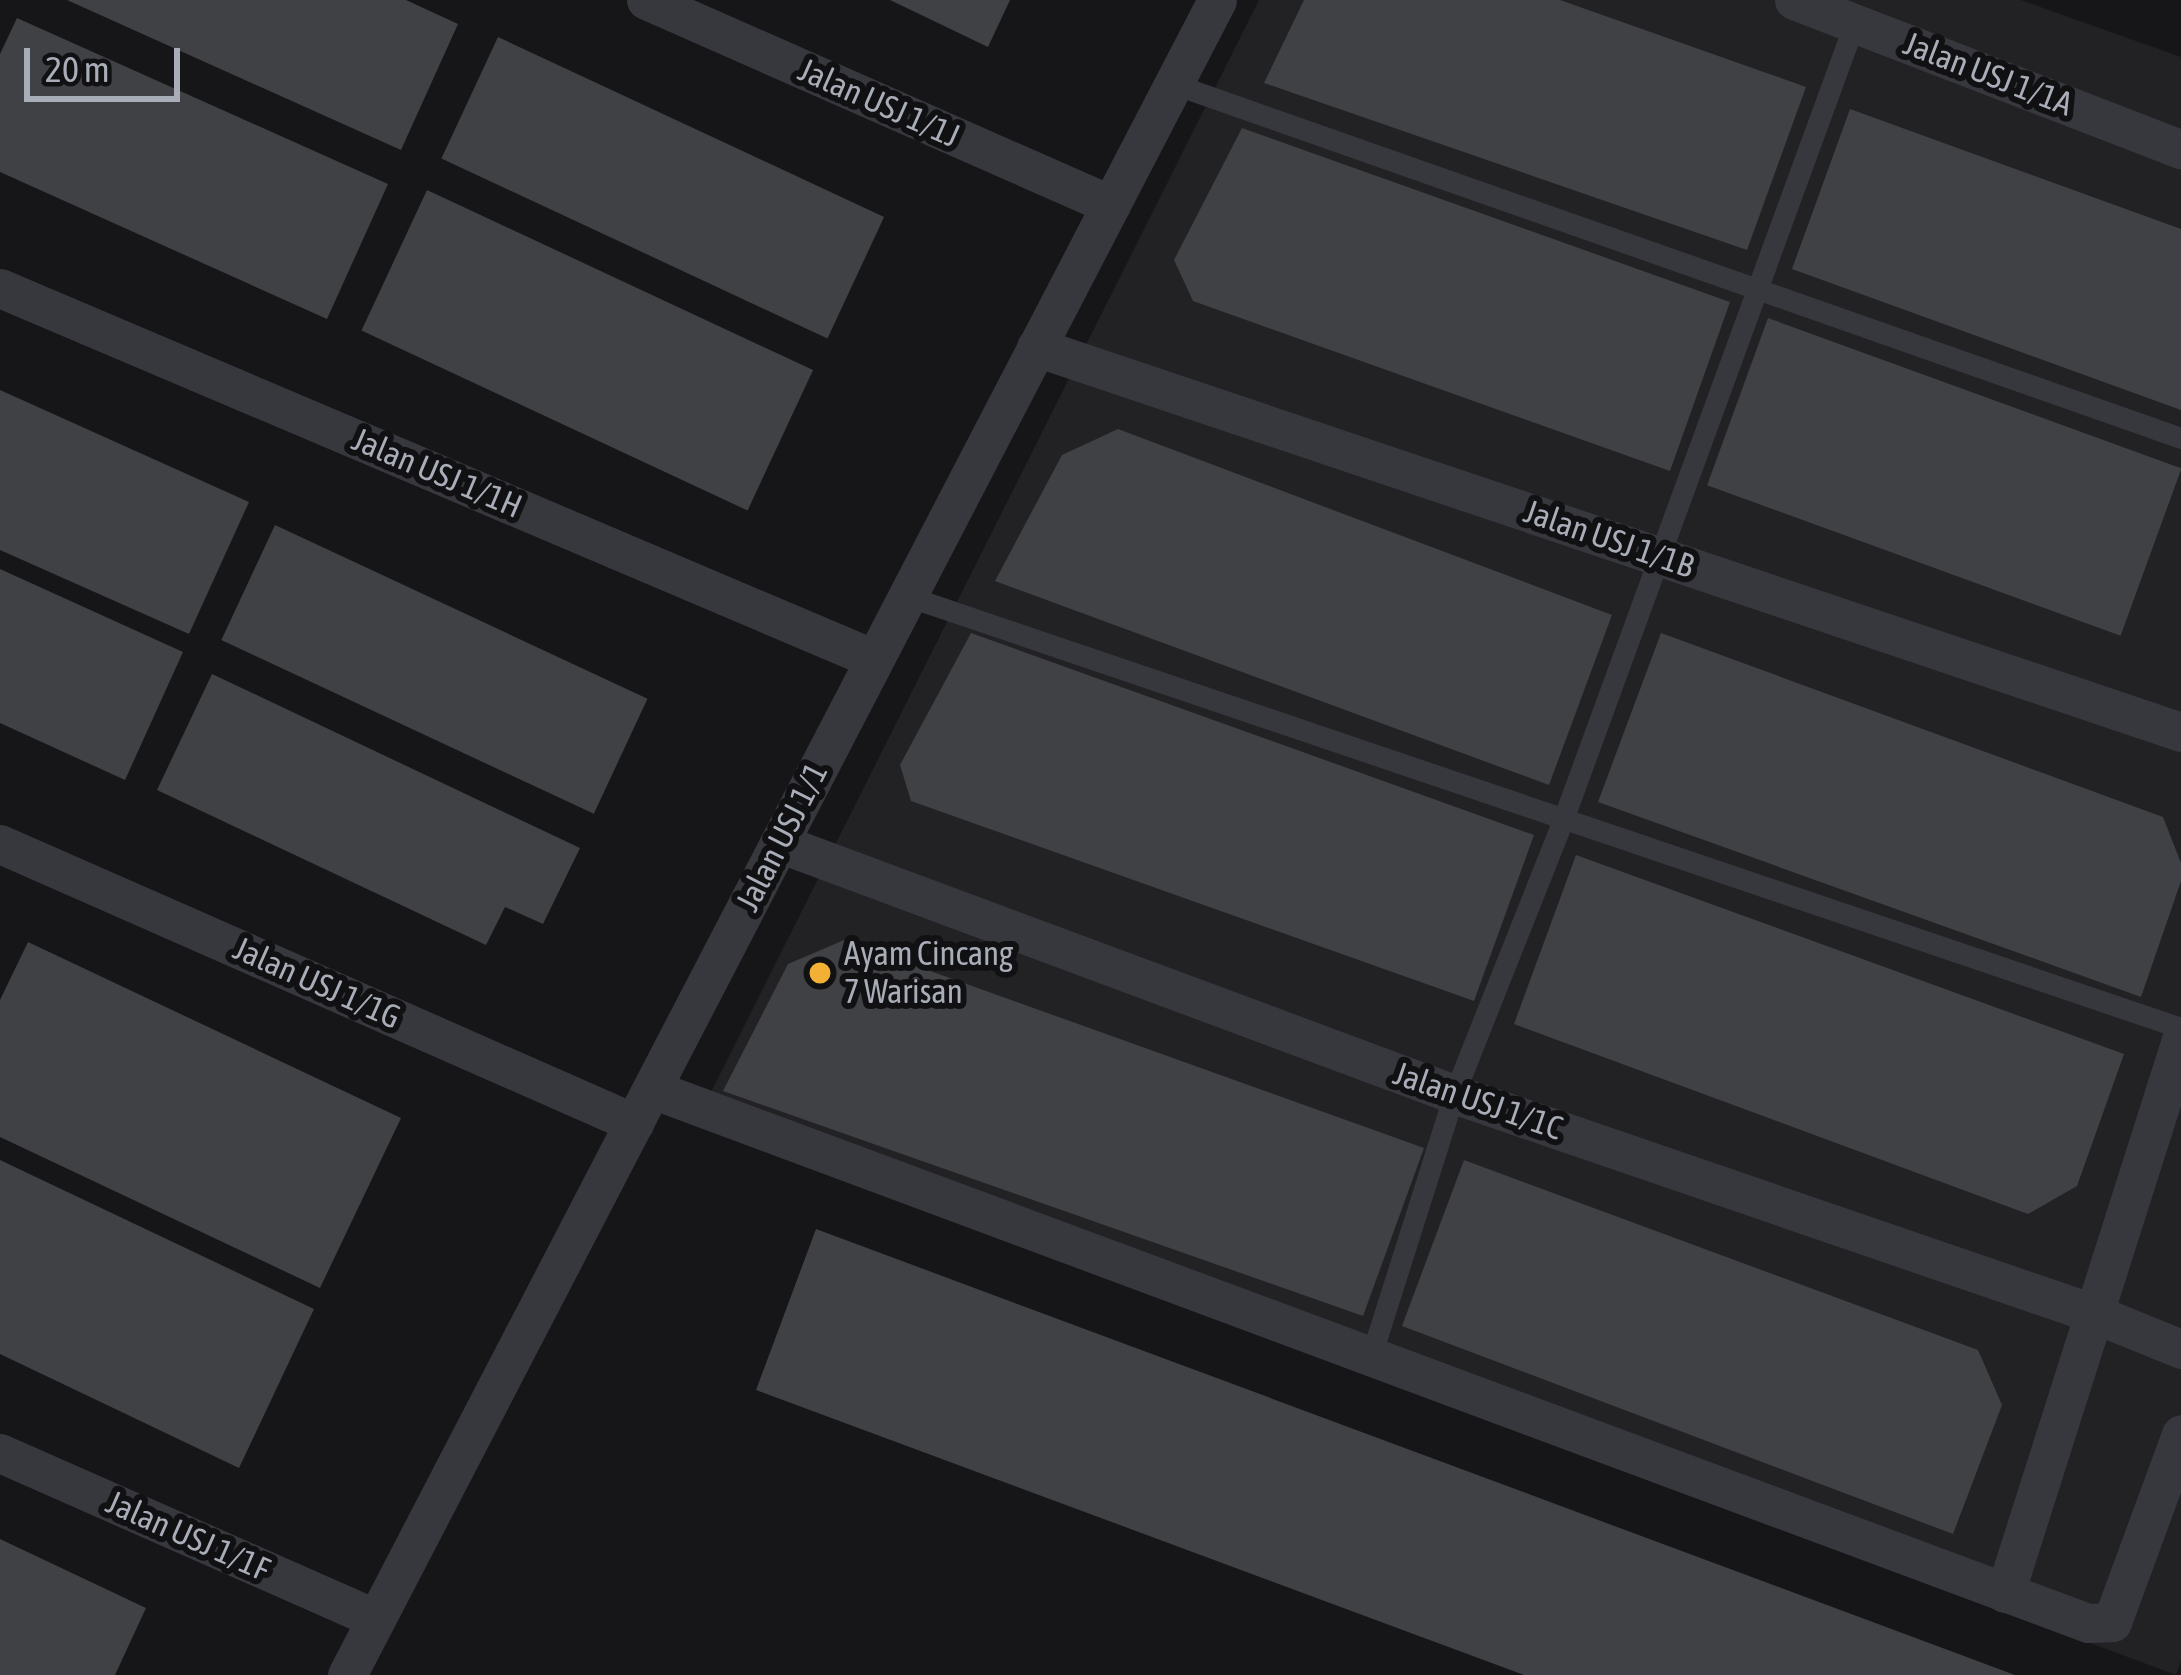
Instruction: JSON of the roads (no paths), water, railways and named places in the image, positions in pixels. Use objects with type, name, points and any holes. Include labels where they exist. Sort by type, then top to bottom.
[{"type":"street","name":"Jalan USJ 1/1J","points":[[646,0],[1111,206]]},
{"type":"street","name":"Jalan USJ 1/1","points":[[347,1675],[1217,0]]},
{"type":"street","name":"Jalan USJ 1/1A","points":[[1794,0],[2181,149]]},
{"type":"street","name":"Jalan USJ 1/1H","points":[[0,288],[874,659]]},
{"type":"street","name":"Jalan USJ 1/1B","points":[[1036,347],[2181,733]]},
{"type":"street","name":"Jalan USJ 1/1C","points":[[779,843],[1454,1094],[2095,1313],[2181,1349]]},
{"type":"street","name":"Jalan USJ 1/1G","points":[[0,844],[643,1106],[1371,1356],[2088,1623],[2112,1622],[2181,1434]]},
{"type":"street","points":[[2006,1593],[2181,1040]]},
{"type":"street","name":"Jalan USJ 1/1F","points":[[0,1453],[376,1618]]},
{"type":"lane","points":[[1371,1356],[1454,1094],[1564,817],[1855,22]]},
{"type":"lane","points":[[1174,84],[2181,438]]},
{"type":"lane","points":[[907,596],[2181,1028]]},
{"type":"place","name":"Ayam Cincang 7 Warisan","points":[[820,973]]}]
